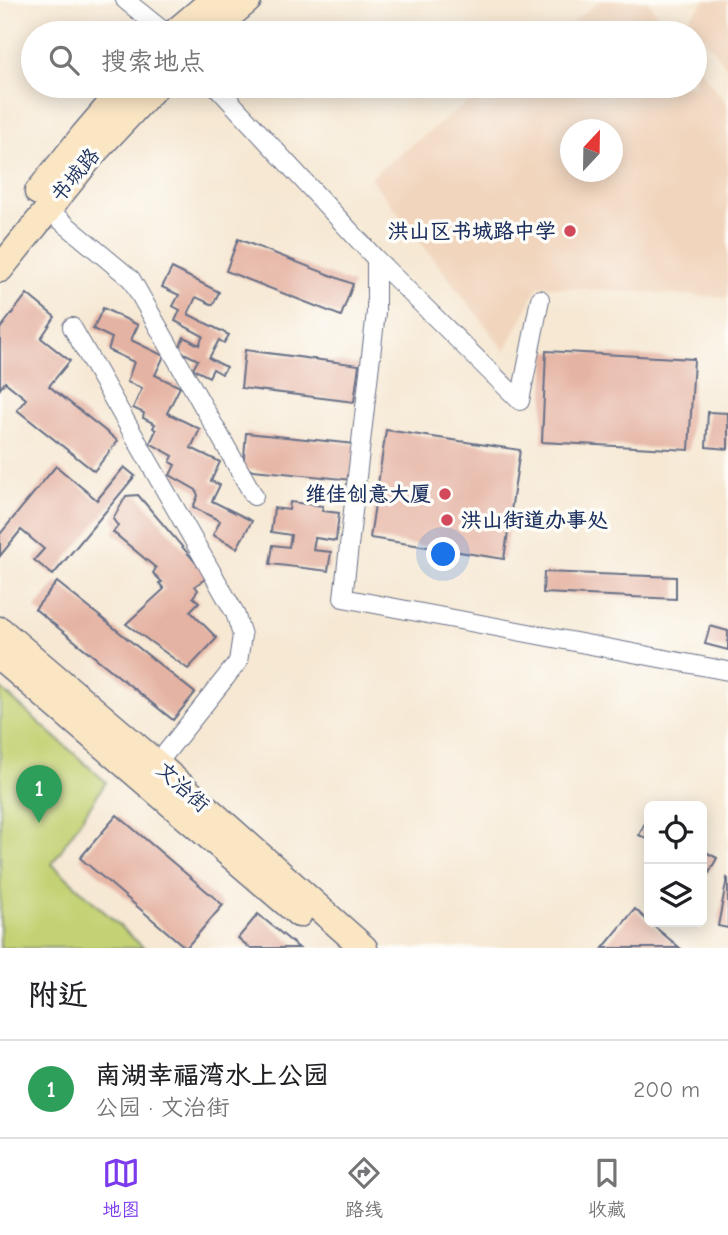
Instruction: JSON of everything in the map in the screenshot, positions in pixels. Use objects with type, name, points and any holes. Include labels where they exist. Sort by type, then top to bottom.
[{"type":"main road","points":[[189,21],[214,0]]},
{"type":"main road","points":[[223,21],[248,0]]},
{"type":"main road","name":"书城路","points":[[0,240],[83,135],[116,98]]},
{"type":"main road","name":"书城路","points":[[0,269],[96,150],[145,98]]},
{"type":"main road","name":"文治街","points":[[0,629],[364,948]]},
{"type":"main road","name":"文治街","points":[[0,657],[338,948]]},
{"type":"street","points":[[125,0],[151,21]]},
{"type":"street","points":[[227,98],[376,259],[520,401],[540,299]]},
{"type":"street","points":[[47,209],[131,279],[254,496]]},
{"type":"street","points":[[376,259],[376,312],[343,598],[728,671]]},
{"type":"street","points":[[72,327],[235,613],[242,635],[238,662],[157,764]]},
{"type":"shaded area","points":[[601,0],[647,0],[663,21],[574,21]]},
{"type":"shaded area","points":[[706,0],[728,0],[728,68],[707,42],[707,21],[690,21],[688,18]]},
{"type":"shaded area","name":"洪山区书城路中学","points":[[707,78],[728,106],[728,298],[538,286],[505,351],[370,177],[473,98],[707,98]]},
{"type":"green space","points":[[0,688],[106,782],[52,864],[144,948],[0,948]]},
{"type":"building","points":[[238,239],[353,284],[341,316],[226,271]]},
{"type":"building","points":[[172,268],[219,292],[213,305],[196,297],[188,314],[229,335],[224,343],[219,340],[209,358],[226,367],[222,374],[213,369],[209,377],[193,369],[198,360],[178,350],[184,337],[199,345],[203,336],[175,321],[180,310],[173,306],[179,295],[162,287]]},
{"type":"building","points":[[27,294],[55,317],[41,338],[70,361],[49,386],[118,441],[94,471],[17,410],[26,399],[5,382],[0,389],[0,329]]},
{"type":"building","points":[[103,308],[138,325],[131,340],[164,356],[155,375],[180,387],[167,413],[200,429],[191,448],[220,462],[211,481],[220,485],[212,501],[252,521],[237,548],[213,535],[220,521],[193,507],[198,496],[196,490],[170,475],[175,465],[170,462],[173,456],[150,443],[156,430],[153,428],[155,424],[143,418],[144,413],[133,408],[142,388],[127,382],[134,362],[108,350],[112,338],[93,329]]},
{"type":"building","points":[[245,350],[359,365],[354,402],[241,388]]},
{"type":"building","points":[[546,351],[694,359],[689,450],[542,442]]},
{"type":"building","points":[[708,412],[728,413],[728,449],[706,447]]},
{"type":"building","name":"维佳创意大厦","points":[[386,430],[520,450],[504,559],[370,538]]},
{"type":"building","points":[[246,433],[355,444],[352,480],[243,469]]},
{"type":"building","points":[[56,466],[97,500],[124,467],[135,476],[53,575],[34,560],[44,549],[21,530],[0,556],[0,534]]},
{"type":"building","points":[[138,495],[208,577],[195,586],[198,590],[193,597],[199,602],[190,611],[217,638],[188,669],[126,624],[164,589],[159,583],[162,582],[153,573],[156,568],[113,532],[118,526],[113,519],[126,496]]},
{"type":"building","points":[[290,502],[323,506],[322,511],[339,513],[336,541],[315,538],[313,550],[331,552],[328,571],[270,564],[273,545],[289,547],[291,535],[271,532],[274,508],[289,510]]},
{"type":"building","points":[[544,572],[676,577],[676,599],[543,593]]},
{"type":"building","points":[[57,582],[195,693],[173,720],[35,609]]},
{"type":"building","points":[[710,626],[728,631],[728,650],[705,644]]},
{"type":"building","points":[[117,815],[223,905],[186,948],[80,858]]},
{"type":"building","points":[[644,825],[644,838],[639,835]]},
{"type":"building","points":[[707,853],[717,858],[709,873],[707,872]]},
{"type":"building","points":[[728,879],[728,928],[718,926]]},
{"type":"building","points":[[635,909],[644,917],[644,927],[655,927],[680,948],[603,948]]},
{"type":"building","points":[[258,914],[299,948],[250,948],[238,938]]},
{"type":"place","name":"洪山区书城路中学","points":[[570,231]]},
{"type":"place","name":"维佳创意大厦","points":[[445,494]]},
{"type":"place","name":"洪山街道办事处","points":[[447,520]]},
{"type":"place","name":"南湖幸福湾水上公园","points":[[39,823]]}]
